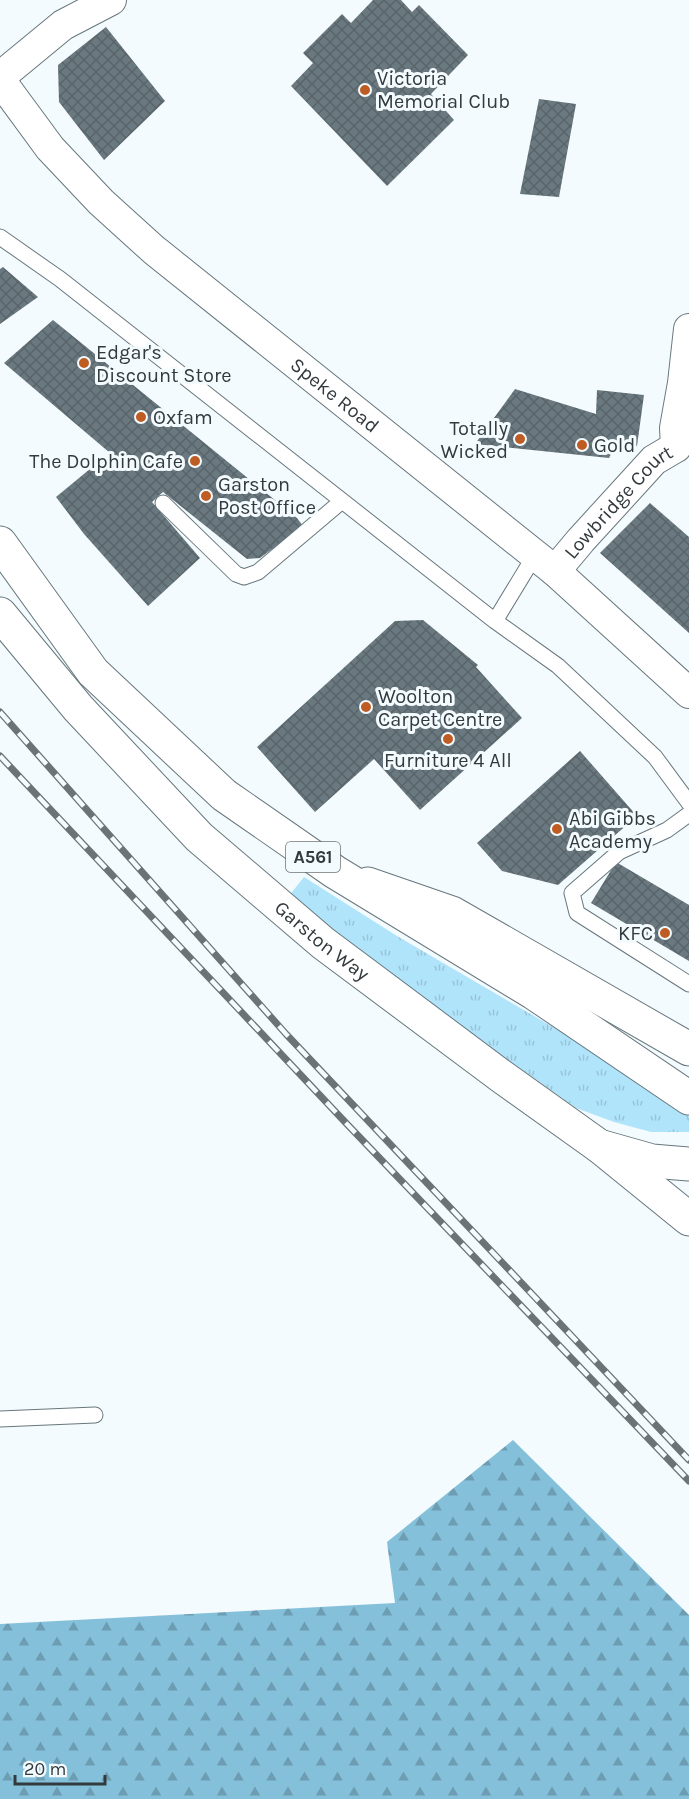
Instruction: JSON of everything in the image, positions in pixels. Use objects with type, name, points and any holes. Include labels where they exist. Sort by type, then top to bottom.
[{"type":"main road","name":"A561","points":[[0,543],[93,672],[224,795],[335,872],[534,993],[689,1098]]},
{"type":"main road","name":"Garston Way","points":[[0,614],[78,708],[199,837],[323,943],[599,1146],[689,1219]]},
{"type":"main road","name":"A561","points":[[335,872],[452,912],[689,1049]]},
{"type":"main road","points":[[599,1146],[652,1161],[689,1164]]},
{"type":"street","points":[[0,78],[63,25],[111,0]]},
{"type":"street","name":"Speke Road","points":[[0,78],[50,148],[101,202],[154,250],[545,563],[689,693]]},
{"type":"street","points":[[682,449],[675,428],[689,329]]},
{"type":"street","name":"Lowbridge Court","points":[[545,563],[581,540],[654,460],[682,449]]},
{"type":"lane","points":[[0,237],[60,279],[495,621],[558,666],[655,757],[689,803]]},
{"type":"lane","points":[[163,503],[236,574],[244,577],[258,572],[342,501]]},
{"type":"lane","points":[[495,621],[545,563]]},
{"type":"lane","points":[[689,814],[667,830],[619,852],[572,893],[577,913],[689,984]]},
{"type":"lane","points":[[0,1419],[95,1415]]},
{"type":"green space","points":[[304,877],[397,936],[618,1065],[689,1116],[689,1132],[651,1132],[576,1108],[466,1030],[288,897]]},
{"type":"green space","points":[[513,1440],[689,1615],[689,1799],[0,1799],[0,1624],[395,1603],[387,1542]]},
{"type":"building","name":"Victoria Memorial Club","points":[[373,0],[401,0],[412,12],[419,5],[468,55],[431,94],[454,120],[387,186],[291,86],[313,63],[303,53],[342,14],[351,23]]},
{"type":"building","points":[[106,27],[165,101],[104,160],[59,102],[58,65]]},
{"type":"building","points":[[539,99],[576,104],[559,197],[520,194]]},
{"type":"building","points":[[3,267],[38,297],[0,324],[0,269]]},
{"type":"building","points":[[53,320],[297,518],[303,526],[260,558],[247,559],[163,492],[152,502],[200,558],[148,606],[84,534],[56,497],[102,459],[111,470],[119,464],[110,453],[4,363]]},
{"type":"building","points":[[515,389],[596,414],[597,390],[644,395],[637,446],[616,445],[609,458],[475,444]]},
{"type":"building","points":[[650,503],[689,537],[689,633],[600,553]]},
{"type":"building","name":"Woolton Carpet Centre","points":[[423,620],[478,665],[476,667],[522,718],[420,810],[374,759],[315,812],[257,747],[395,621]]},
{"type":"building","name":"Abi Gibbs Academy","points":[[580,751],[637,816],[558,885],[502,871],[477,843]]},
{"type":"building","name":"KFC","points":[[616,862],[689,905],[689,961],[591,903]]},
{"type":"railway","points":[[0,712],[286,1034],[689,1460]]},
{"type":"railway","points":[[0,756],[345,1122],[689,1481]]},
{"type":"place","name":"Victoria Memorial Club","points":[[365,90]]},
{"type":"place","name":"Edgar's Discount Store","points":[[84,363]]},
{"type":"place","name":"Oxfam","points":[[141,417]]},
{"type":"place","name":"Totally Wicked","points":[[520,439]]},
{"type":"place","name":"Gold","points":[[582,445]]},
{"type":"place","name":"The Dolphin Cafe","points":[[195,461]]},
{"type":"place","name":"Garston Post Office","points":[[206,496]]},
{"type":"place","name":"Woolton Carpet Centre","points":[[366,707]]},
{"type":"place","name":"Furniture 4 All","points":[[448,739]]},
{"type":"place","name":"Abi Gibbs Academy","points":[[557,829]]},
{"type":"place","name":"KFC","points":[[665,933]]}]
